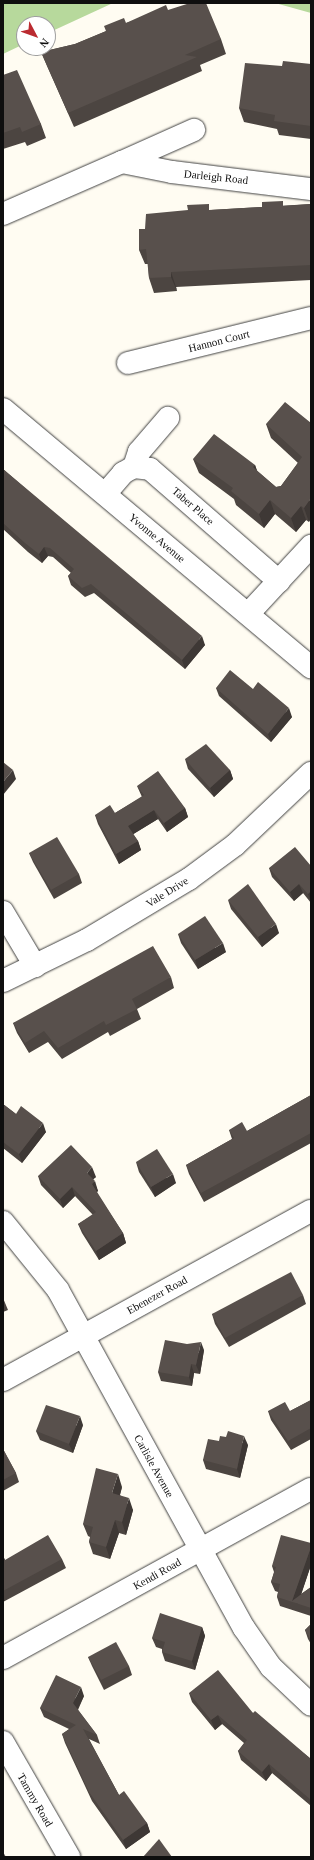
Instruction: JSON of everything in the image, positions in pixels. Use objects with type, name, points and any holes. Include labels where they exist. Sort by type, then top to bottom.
[{"type":"street","points":[[3,214],[194,130]]},
{"type":"street","name":"Darleigh Road","points":[[122,162],[172,172],[311,189]]},
{"type":"street","name":"Hannon Court","points":[[128,363],[311,318]]},
{"type":"street","name":"Yvonne Avenue","points":[[3,409],[311,667]]},
{"type":"street","points":[[105,494],[123,473],[134,467],[139,452],[168,418]]},
{"type":"street","name":"Taber Place","points":[[134,467],[150,469],[279,581]]},
{"type":"street","points":[[248,614],[311,546]]},
{"type":"street","name":"Vale Drive","points":[[3,981],[86,940],[189,879],[235,845],[311,773]]},
{"type":"street","points":[[3,912],[35,966]]},
{"type":"street","name":"Ebenezer Road","points":[[3,1380],[311,1211]]},
{"type":"street","name":"Carlisle Avenue","points":[[3,1222],[58,1290],[200,1550],[259,1652],[311,1705]]},
{"type":"street","name":"Kendi Road","points":[[3,1658],[311,1489]]},
{"type":"street","name":"Tammy Road","points":[[3,1742],[69,1857]]},
{"type":"green space","points":[[3,3],[113,3],[56,29],[56,16],[16,16],[16,48],[3,54]]},
{"type":"green space","points":[[275,3],[311,3],[311,13]]},
{"type":"building","points":[[190,3],[206,3],[221,39],[185,55],[197,57],[68,113],[43,56],[56,56],[56,48],[75,44],[106,31],[104,26],[124,18],[126,23],[166,5],[168,10]]},
{"type":"building","points":[[283,61],[311,64],[311,126],[274,121],[275,115],[239,108],[245,63],[282,66]]},
{"type":"building","points":[[17,70],[41,124],[22,132],[20,127],[3,133],[3,75]]},
{"type":"building","points":[[283,201],[283,206],[311,204],[311,265],[171,272],[171,277],[149,278],[146,249],[139,250],[139,229],[145,229],[146,214],[188,210],[187,205],[209,204],[209,210],[262,207],[262,202]]},
{"type":"building","points":[[285,402],[311,423],[311,498],[304,508],[301,506],[291,518],[270,500],[259,514],[231,491],[233,488],[193,459],[214,434],[255,465],[253,467],[276,487],[281,486],[302,457],[266,424]]},
{"type":"building","points":[[3,469],[202,636],[182,660],[91,584],[82,588],[68,576],[74,569],[50,548],[44,547],[39,554],[3,523]]},
{"type":"building","points":[[230,670],[253,689],[258,682],[289,708],[268,734],[216,688]]},
{"type":"building","points":[[206,744],[230,770],[210,788],[185,759]]},
{"type":"building","points":[[3,762],[13,770],[3,782]]},
{"type":"building","points":[[158,771],[185,808],[164,823],[154,810],[128,826],[138,841],[116,854],[95,815],[110,805],[115,813],[144,795],[137,786]]},
{"type":"building","points":[[57,837],[79,874],[51,890],[29,853]]},
{"type":"building","points":[[295,847],[311,866],[311,891],[308,894],[299,884],[290,892],[269,868]]},
{"type":"building","points":[[248,884],[276,924],[258,937],[228,900]]},
{"type":"building","points":[[205,916],[223,943],[195,960],[178,934]]},
{"type":"building","points":[[153,946],[171,977],[132,999],[137,1009],[106,1025],[104,1021],[58,1048],[44,1031],[25,1043],[13,1023]]},
{"type":"building","points":[[311,1095],[311,1133],[201,1193],[186,1165],[234,1138],[229,1130],[242,1122],[247,1131]]},
{"type":"building","points":[[3,1104],[16,1114],[21,1106],[43,1123],[19,1154],[3,1142]]},
{"type":"building","points":[[71,1145],[92,1167],[87,1173],[95,1181],[92,1184],[123,1233],[96,1251],[78,1224],[96,1212],[72,1187],[60,1199],[38,1176]]},
{"type":"building","points":[[157,1149],[173,1174],[151,1187],[136,1162]]},
{"type":"building","points":[[291,1272],[303,1295],[225,1338],[212,1314]]},
{"type":"building","points":[[165,1340],[187,1344],[201,1342],[196,1365],[191,1364],[189,1377],[158,1372]]},
{"type":"building","points":[[311,1400],[311,1428],[288,1441],[268,1411],[285,1402],[290,1411]]},
{"type":"building","points":[[46,1405],[80,1416],[69,1444],[36,1431]]},
{"type":"building","points":[[228,1431],[244,1436],[237,1469],[203,1460],[208,1439],[219,1441],[220,1436],[226,1437]]},
{"type":"building","points":[[3,1449],[16,1473],[3,1480]]},
{"type":"building","points":[[96,1468],[118,1474],[112,1493],[129,1498],[122,1522],[115,1520],[106,1547],[89,1542],[93,1527],[83,1524]]},
{"type":"building","points":[[48,1535],[62,1559],[3,1591],[3,1556],[5,1560]]},
{"type":"building","points":[[281,1535],[311,1543],[311,1547],[292,1601],[311,1587],[311,1608],[277,1597],[280,1584],[271,1582],[276,1567],[272,1566]]},
{"type":"building","points":[[160,1613],[202,1627],[192,1661],[162,1652],[165,1642],[152,1638]]},
{"type":"building","points":[[311,1624],[311,1640],[305,1630]]},
{"type":"building","points":[[116,1642],[129,1666],[101,1680],[88,1657]]},
{"type":"building","points":[[218,1670],[253,1713],[255,1711],[311,1759],[311,1800],[269,1764],[262,1772],[238,1751],[247,1740],[218,1715],[211,1720],[189,1693]]},
{"type":"building","points":[[56,1675],[81,1687],[73,1703],[97,1735],[83,1729],[119,1795],[124,1791],[147,1823],[123,1840],[89,1792],[62,1734],[76,1725],[40,1708]]},
{"type":"building","points":[[159,1839],[172,1857],[143,1857]]}]
